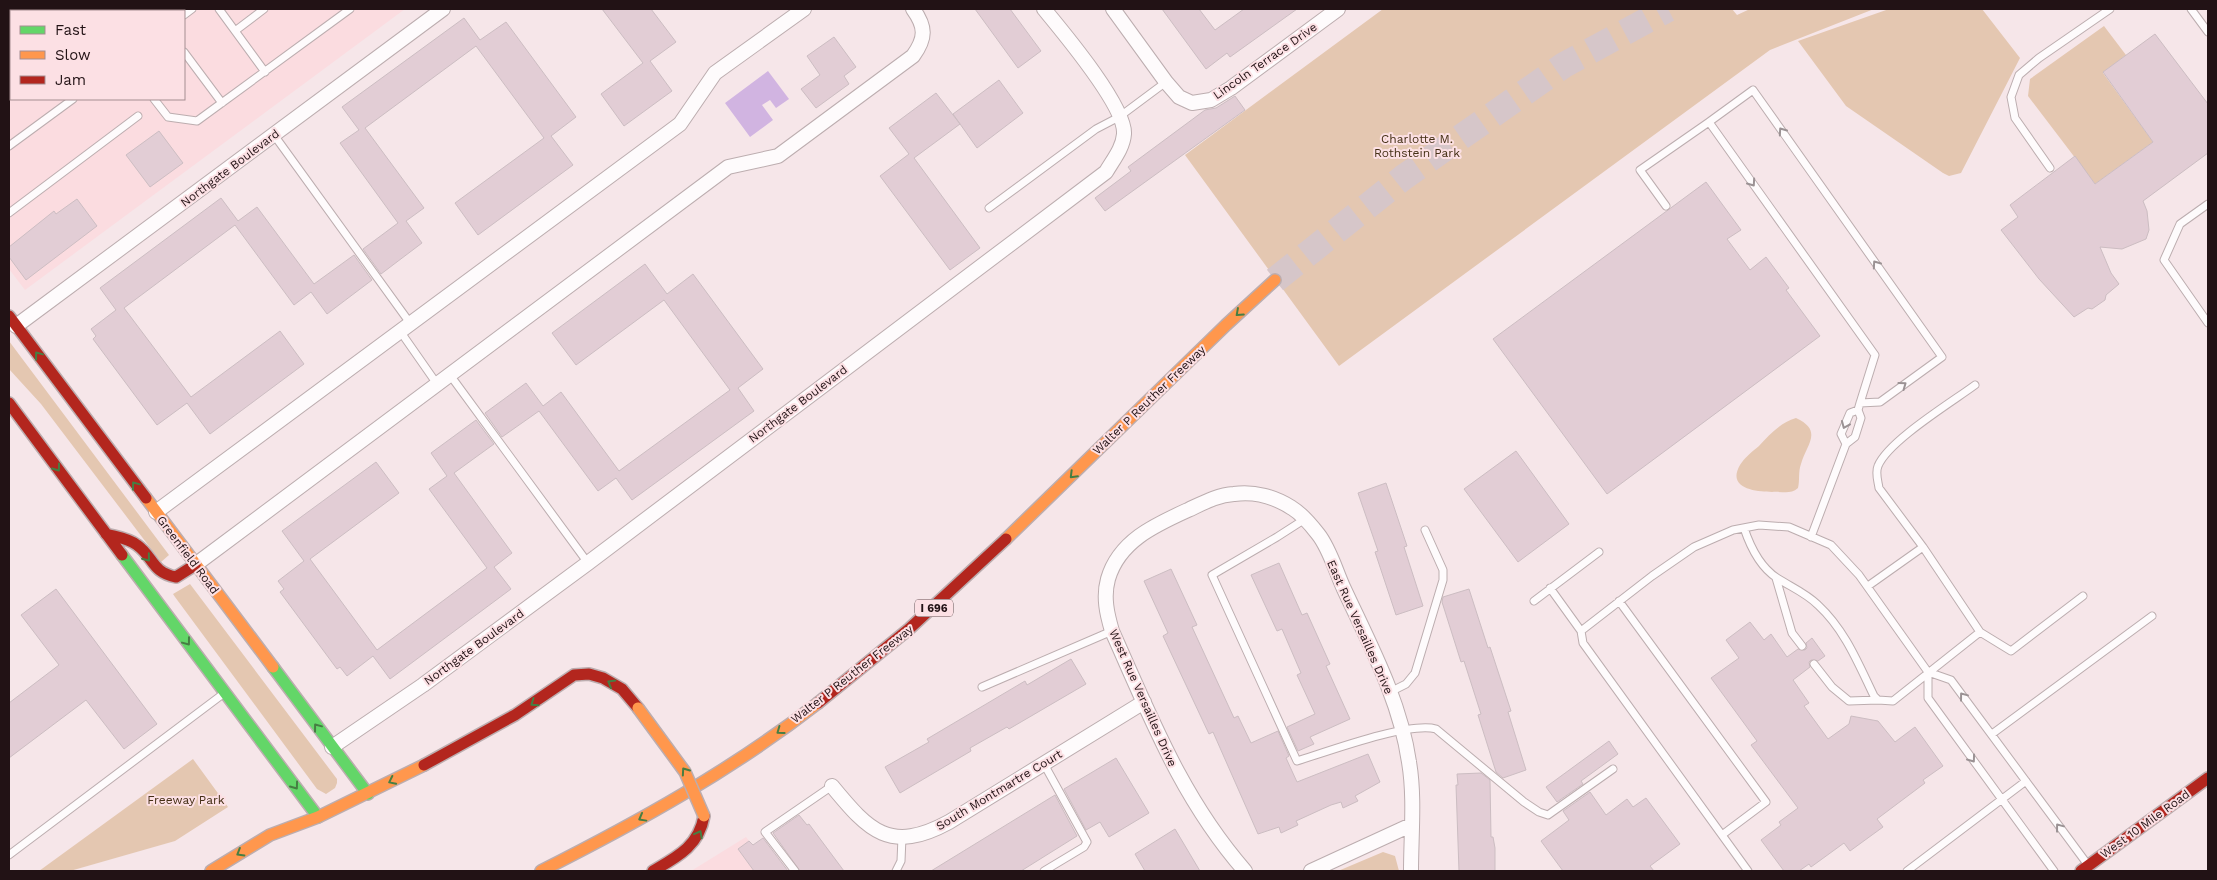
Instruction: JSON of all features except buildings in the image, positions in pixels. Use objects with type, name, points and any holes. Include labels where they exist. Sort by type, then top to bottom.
[{"type":"main road","name":"Walter P Reuther Freeway","points":[[542,871],[629,826],[711,778],[763,744],[848,680],[964,580],[1226,325],[1275,280]]},
{"type":"main road","name":"Greenfield Road","points":[[12,321],[368,794]]},
{"type":"main road","points":[[9,403],[318,817]]},
{"type":"main road","points":[[106,534],[136,544],[158,571],[167,576],[176,577],[195,565]]},
{"type":"main road","points":[[211,871],[270,835],[318,817],[368,794],[448,753],[515,716],[574,675],[589,674],[603,678],[622,689],[688,776],[699,796],[704,816],[703,829],[688,849],[653,871]]},
{"type":"main road","name":"West 10 Mile Road","points":[[2085,868],[2208,778]]},
{"type":"street","name":"Northgate Boulevard","points":[[12,321],[274,135],[443,9]]},
{"type":"street","points":[[156,512],[680,124],[716,73],[804,9]]},
{"type":"street","points":[[195,565],[728,167],[778,156],[913,56],[922,44],[922,21],[913,9]]},
{"type":"street","name":"Northgate Boulevard","points":[[332,747],[423,685],[588,563],[1106,172],[1120,148],[1124,133],[1116,108],[1095,74],[1044,9]]},
{"type":"street","name":"Lincoln Terrace Drive","points":[[1113,9],[1166,82],[1179,97],[1192,102],[1211,100],[1231,88],[1338,9]]},
{"type":"street","name":"East Rue Versailles Drive","points":[[1183,512],[1213,498],[1251,493],[1275,499],[1293,508],[1319,536],[1382,670],[1403,730],[1410,763],[1412,871]]},
{"type":"street","name":"West Rue Versailles Drive","points":[[1183,512],[1139,534],[1127,546],[1108,578],[1106,611],[1112,631],[1177,773],[1192,801],[1223,847],[1245,871]]},
{"type":"street","name":"South Montmartre Court","points":[[832,786],[859,818],[882,833],[902,837],[932,832],[1144,702]]},
{"type":"street","points":[[1311,871],[1411,825]]},
{"type":"lane","points":[[219,9],[265,72]]},
{"type":"lane","points":[[235,30],[264,9]]},
{"type":"lane","points":[[155,100],[168,117],[197,121],[350,9]]},
{"type":"lane","points":[[2050,168],[2015,118],[2011,97],[2019,75],[2039,58],[2110,9]]},
{"type":"lane","points":[[2191,9],[2208,32]]},
{"type":"lane","points":[[185,53],[222,103]]},
{"type":"lane","points":[[990,208],[1096,129],[1119,117],[1166,82]]},
{"type":"lane","points":[[1666,206],[1640,170],[1753,90],[1942,356],[1880,402],[1859,407],[1850,413],[1841,434],[1846,444]]},
{"type":"lane","points":[[9,146],[72,100]]},
{"type":"lane","points":[[9,213],[138,116]]},
{"type":"lane","points":[[1708,122],[1875,355],[1859,407],[1861,418],[1854,438],[1846,444],[1811,537]]},
{"type":"lane","points":[[274,135],[405,327],[437,384]]},
{"type":"lane","points":[[2208,204],[2180,224],[2164,260],[2208,323]]},
{"type":"lane","points":[[450,375],[588,563]]},
{"type":"lane","points":[[1975,385],[1900,440],[1888,451],[1878,466],[1876,477],[1880,488],[1923,547],[1980,632],[2011,651],[2083,596]]},
{"type":"lane","points":[[1305,519],[1212,575],[1297,761],[1403,730],[1421,726],[1436,729],[1524,802],[1539,812],[1548,814],[1613,769]]},
{"type":"lane","points":[[1581,630],[1694,547],[1733,530],[1759,524],[1789,527],[1831,545],[1868,586],[1928,672],[1928,698],[2054,871]]},
{"type":"lane","points":[[1744,528],[1753,551],[1764,567],[1776,578],[1802,592],[1830,618],[1853,651],[1868,684],[1878,700]]},
{"type":"lane","points":[[1390,692],[1406,684],[1415,673],[1444,580],[1443,570],[1425,530]]},
{"type":"lane","points":[[1868,586],[1923,547]]},
{"type":"lane","points":[[1534,601],[1598,552]]},
{"type":"lane","points":[[1776,578],[1792,633],[1802,646]]},
{"type":"lane","points":[[1550,588],[1581,630],[1583,643],[1748,871]]},
{"type":"lane","points":[[1619,601],[1766,802],[1722,835]]},
{"type":"lane","points":[[1992,734],[2152,616]]},
{"type":"lane","points":[[982,687],[1112,631]]},
{"type":"lane","points":[[1814,664],[1832,687],[1849,701],[1892,701],[1980,632]]},
{"type":"lane","points":[[1928,672],[1951,680],[2026,781],[2085,868]]},
{"type":"lane","points":[[9,855],[225,692]]},
{"type":"lane","points":[[1044,764],[1087,842],[1084,847],[1044,871]]},
{"type":"lane","points":[[1907,871],[2026,781]]},
{"type":"lane","points":[[795,871],[765,832],[832,786]]},
{"type":"lane","points":[[896,871],[901,861],[902,837]]},
{"type":"shaded area","points":[[9,9],[405,9],[25,290],[9,269]]},
{"type":"shaded area","points":[[768,71],[789,99],[776,108],[770,100],[762,105],[773,120],[750,137],[725,103]]},
{"type":"shaded area","points":[[746,837],[772,871],[691,871]]},
{"type":"green space","name":"Charlotte M. Rothstein Park","points":[[1383,9],[1732,9],[1737,15],[1750,9],[1874,9],[1770,50],[1339,366],[1185,155]]},
{"type":"green space","points":[[1889,9],[1982,9],[2020,58],[1961,173],[1949,176],[1943,173],[1846,106],[1798,41]]},
{"type":"green space","points":[[2104,26],[2126,55],[2103,73],[2153,142],[2095,184],[2028,96],[2030,79]]},
{"type":"green space","points":[[9,341],[169,555],[161,562],[41,404],[9,369]]},
{"type":"green space","points":[[1796,418],[1809,428],[1811,433],[1811,439],[1800,467],[1798,488],[1789,492],[1766,492],[1745,488],[1737,479],[1740,465],[1776,429]]},
{"type":"green space","points":[[190,584],[337,779],[335,788],[326,794],[317,789],[175,597],[173,594]]},
{"type":"green space","name":"Freeway Park","points":[[193,759],[228,807],[175,841],[70,871],[39,871]]},
{"type":"green space","points":[[1383,852],[1395,856],[1399,871],[1338,871]]},
{"type":"tunnel","points":[[1275,280],[1404,177],[1564,65],[1668,9]]},
{"type":"traffic: fast","points":[[122,555],[318,817]]},
{"type":"traffic: fast","points":[[273,667],[368,794]]},
{"type":"traffic: slow","points":[[1006,539],[1226,325],[1275,280]]},
{"type":"traffic: slow","points":[[146,498],[273,667]]},
{"type":"traffic: slow","points":[[541,871],[613,834],[684,794],[752,751],[818,703]]},
{"type":"traffic: slow","points":[[638,708],[685,772],[704,816]]},
{"type":"traffic: slow","points":[[211,871],[270,835],[318,817],[424,765]]},
{"type":"traffic: jam","points":[[9,316],[146,498]]},
{"type":"traffic: jam","points":[[9,403],[122,555]]},
{"type":"traffic: jam","points":[[106,534],[126,539],[133,543],[143,550],[157,568],[168,575],[176,577],[195,565]]},
{"type":"traffic: jam","points":[[818,703],[909,629],[1006,539]]},
{"type":"traffic: jam","points":[[424,765],[515,715],[574,675],[589,674],[603,678],[622,689],[638,708]]},
{"type":"traffic: jam","points":[[2081,871],[2208,778]]},
{"type":"traffic: jam","points":[[653,871],[686,850],[697,835],[704,816]]}]
